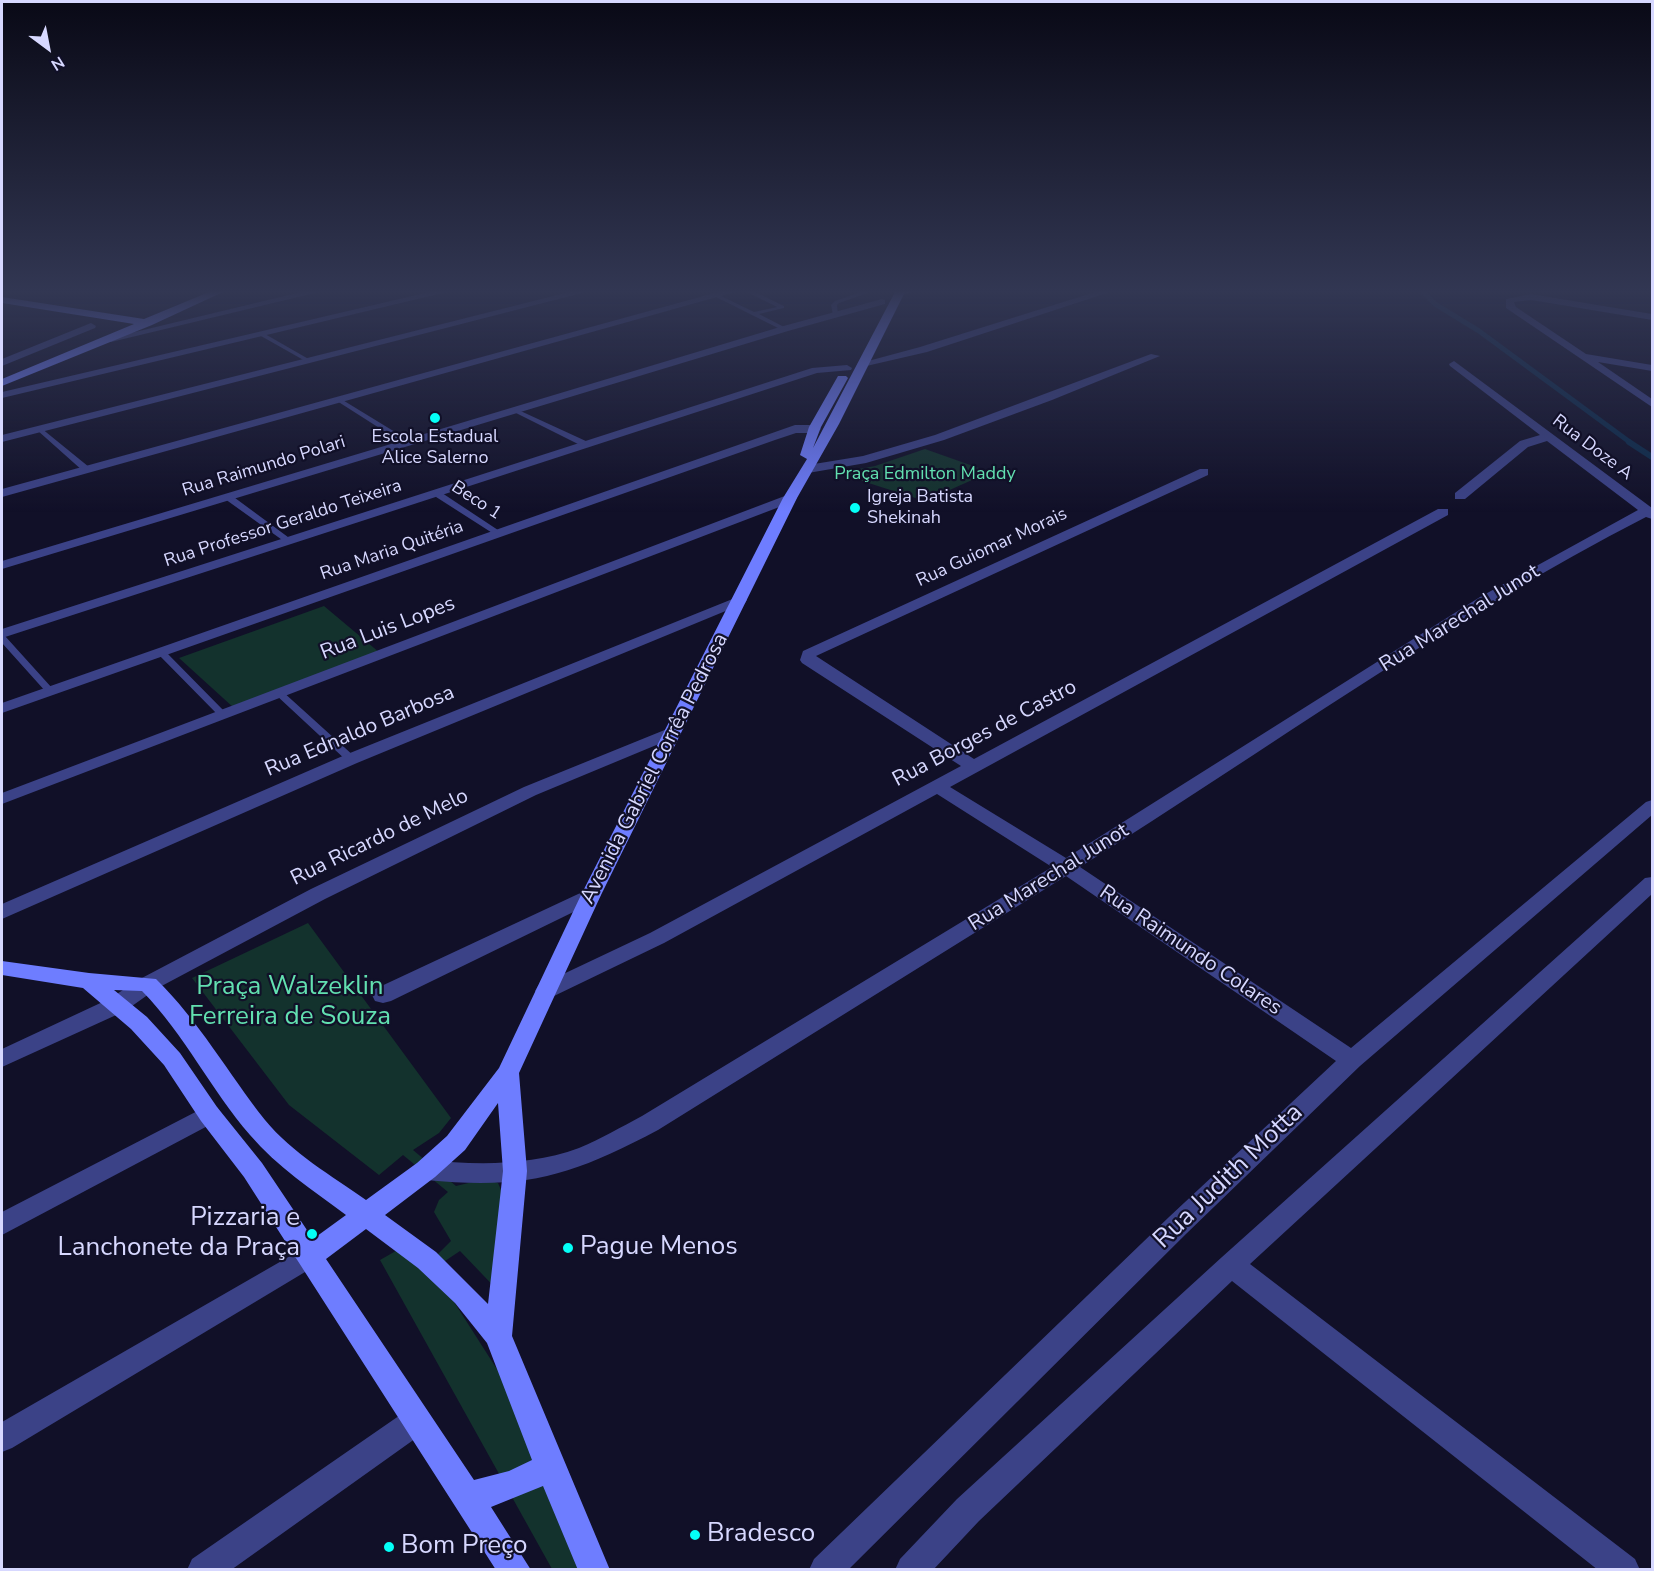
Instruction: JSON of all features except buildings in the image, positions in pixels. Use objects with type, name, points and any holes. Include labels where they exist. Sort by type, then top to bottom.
[{"type":"street","points":[[2,383],[46,365]]},
{"type":"street","points":[[2,395],[131,365]]},
{"type":"street","points":[[2,439],[292,365]]},
{"type":"street","points":[[2,493],[465,365]]},
{"type":"street","name":"Rua Raimundo Polari","points":[[2,565],[663,365]]},
{"type":"street","name":"Rua Professor Geraldo Teixeira","points":[[2,636],[288,540],[834,365]]},
{"type":"street","name":"Avenida Gabriel Corrêa Pedrosa","points":[[808,469],[806,450],[815,429],[852,365]]},
{"type":"street","name":"Avenida Gabriel Corrêa Pedrosa","points":[[310,1255],[426,1170],[456,1143],[508,1073],[591,895],[790,498],[808,469],[853,365]]},
{"type":"street","points":[[808,469],[863,459],[912,446],[1013,411],[1131,365]]},
{"type":"street","name":"Rua Doze A","points":[[1456,365],[1547,437],[1650,513]]},
{"type":"street","points":[[1595,365],[1653,404]]},
{"type":"street","points":[[1634,365],[1653,369]]},
{"type":"street","name":"Rua Maria Quitéria","points":[[2,708],[795,429],[815,429]]},
{"type":"street","points":[[1460,496],[1524,444],[1547,437]]},
{"type":"street","name":"Rua Guiomar Morais","points":[[973,766],[808,660],[809,654],[1204,472]]},
{"type":"street","name":"Rua Luis Lopes","points":[[2,799],[790,498]]},
{"type":"street","name":"Rua Borges de Castro","points":[[546,992],[657,938],[1443,512]]},
{"type":"street","name":"Rua Marechal Junot","points":[[426,1170],[472,1175],[547,1168],[589,1154],[650,1123],[1068,868],[1519,581],[1600,534],[1650,513]]},
{"type":"street","name":"Rua Ednaldo Barbosa","points":[[2,912],[351,759],[740,600]]},
{"type":"street","name":"Rua Ricardo de Melo","points":[[2,1059],[117,1005],[148,984],[318,894],[530,791],[672,732]]},
{"type":"street","name":"Rua Raimundo Colares","points":[[936,786],[1068,868],[1352,1060]]},
{"type":"street","name":"Rua Judith Motta","points":[[825,1569],[1178,1225],[1352,1060],[1653,806]]},
{"type":"street","points":[[911,1569],[968,1510],[1231,1265],[1653,883]]},
{"type":"street","points":[[383,995],[591,895]]},
{"type":"street","points":[[2,968],[89,981],[148,984],[174,1011],[258,1128],[285,1155],[427,1260],[464,1295],[498,1336],[549,1466],[594,1569]]},
{"type":"street","points":[[89,981],[139,1023],[172,1059],[209,1114],[253,1170],[515,1569]]},
{"type":"street","name":"Avenida Gabriel Corrêa Pedrosa","points":[[498,1336],[515,1172],[508,1073]]},
{"type":"street","points":[[2,1224],[209,1114]]},
{"type":"street","points":[[2,1438],[310,1255]]},
{"type":"street","points":[[1231,1265],[1624,1569]]},
{"type":"street","points":[[203,1569],[416,1421]]},
{"type":"street","points":[[466,1497],[498,1492],[524,1482],[549,1466]]},
{"type":"lane","points":[[339,400],[409,442]]},
{"type":"lane","points":[[514,410],[585,444]]},
{"type":"lane","points":[[39,429],[86,469]]},
{"type":"lane","name":"Beco 1","points":[[436,493],[500,534]]},
{"type":"lane","points":[[228,497],[288,540]]},
{"type":"lane","points":[[2,636],[49,690]]},
{"type":"lane","points":[[161,652],[222,714]]},
{"type":"lane","points":[[279,693],[351,759]]},
{"type":"green space","name":"Praça Edmilton Maddy","points":[[925,449],[990,472],[925,501],[837,473],[875,466]]},
{"type":"green space","points":[[324,606],[380,653],[234,708],[179,658]]},
{"type":"green space","name":"Praça Walzeklin Ferreira de Souza","points":[[308,923],[451,1118],[439,1133],[413,1150],[456,1186],[485,1179],[498,1183],[505,1199],[505,1298],[460,1251],[433,1269],[539,1435],[590,1569],[552,1569],[380,1260],[401,1248],[428,1264],[451,1241],[434,1212],[439,1200],[448,1192],[403,1155],[379,1175],[289,1105],[192,978]]},
{"type":"waterway","points":[[1526,365],[1631,443]]},
{"type":"waterway","points":[[1629,442],[1652,457]]},
{"type":"place","name":"Escola Estadual Alice Salerno","points":[[435,418]]},
{"type":"place","name":"Igreja Batista Shekinah","points":[[855,508]]},
{"type":"place","name":"Pizzaria e Lanchonete da Praça","points":[[312,1234]]},
{"type":"place","name":"Pague Menos","points":[[568,1248]]},
{"type":"place","name":"Bradesco","points":[[695,1535]]},
{"type":"place","name":"Bom Preço","points":[[389,1547]]}]
